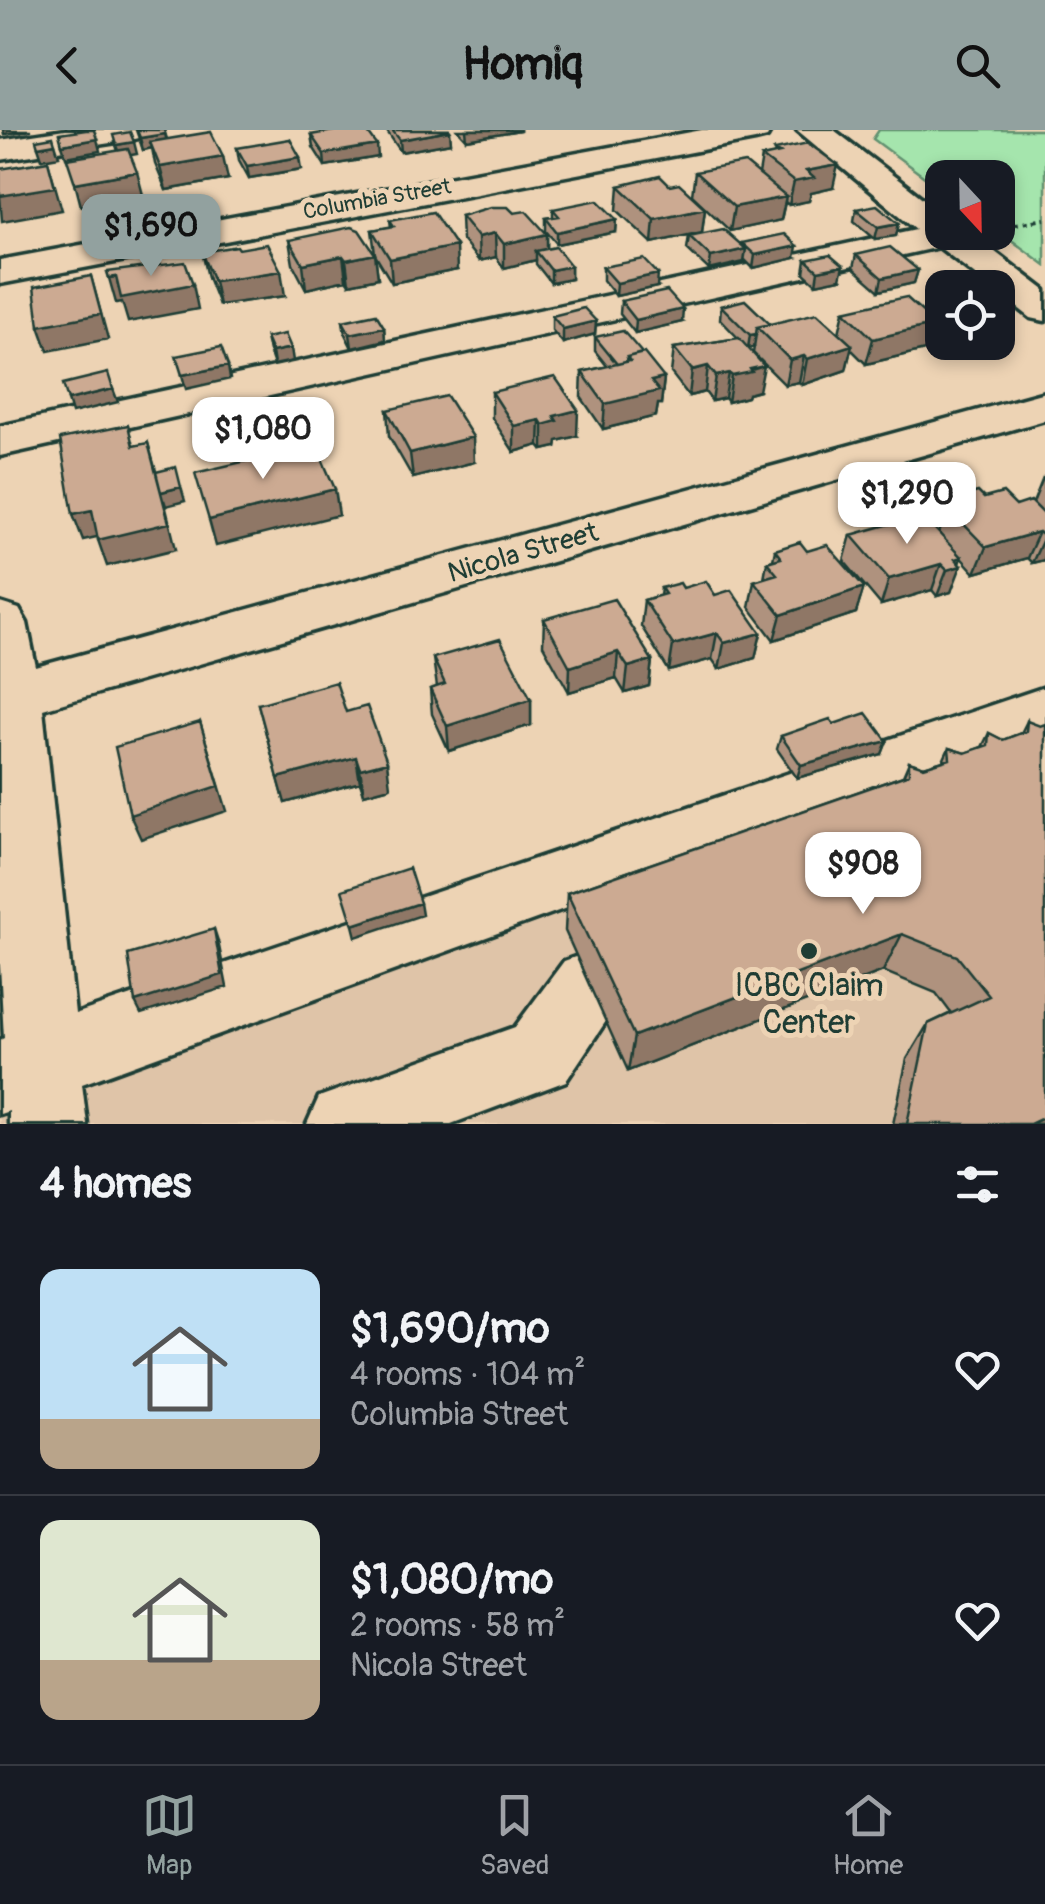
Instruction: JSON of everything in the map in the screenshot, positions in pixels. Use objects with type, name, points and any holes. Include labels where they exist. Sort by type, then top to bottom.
[{"type":"street","points":[[0,150],[130,130]]},
{"type":"street","name":"Columbia Street","points":[[0,272],[755,130]]},
{"type":"street","points":[[813,130],[925,217]]},
{"type":"street","points":[[0,441],[925,236]]},
{"type":"street","points":[[968,250],[1045,309]]},
{"type":"street","name":"Nicola Street","points":[[6,698],[1045,406]]},
{"type":"street","points":[[0,623],[30,1087],[1045,710]]},
{"type":"street","points":[[346,1124],[540,1056],[589,985]]},
{"type":"path","points":[[1015,223],[1045,219]]},
{"type":"shaded area","points":[[1045,703],[1045,1124],[0,1124],[0,1065]]},
{"type":"green space","points":[[879,130],[1045,130],[1045,265],[1015,243],[1015,160],[925,160],[925,177],[873,139]]},
{"type":"building","points":[[94,130],[97,139],[62,145],[59,134]]},
{"type":"building","points":[[137,130],[164,130],[165,134],[140,138]]},
{"type":"building","points":[[366,130],[377,145],[324,154],[311,135]]},
{"type":"building","points":[[392,130],[449,130],[450,131],[400,140]]},
{"type":"building","points":[[130,132],[134,142],[116,145],[113,135]]},
{"type":"building","points":[[211,132],[223,156],[160,167],[150,142]]},
{"type":"building","points":[[53,137],[55,144],[38,147],[36,140]]},
{"type":"building","points":[[290,139],[300,157],[247,166],[237,148]]},
{"type":"building","points":[[808,143],[838,165],[806,171],[814,178],[794,182],[762,157],[780,153],[775,150]]},
{"type":"building","points":[[128,149],[137,172],[75,183],[67,159]]},
{"type":"building","points":[[48,161],[55,187],[0,196],[0,169]]},
{"type":"building","points":[[745,163],[786,197],[734,207],[695,172]]},
{"type":"building","points":[[660,176],[670,186],[679,184],[705,208],[654,219],[619,186]]},
{"type":"building","points":[[598,200],[617,219],[557,232],[546,218],[559,216],[553,209]]},
{"type":"building","points":[[877,205],[899,223],[878,227],[856,209]]},
{"type":"building","points":[[491,207],[508,207],[514,213],[526,211],[547,234],[504,244],[495,233],[478,237],[461,216]]},
{"type":"building","points":[[433,212],[456,246],[390,259],[372,230],[394,226],[390,220]]},
{"type":"building","points":[[351,227],[359,230],[375,254],[303,264],[289,240]]},
{"type":"building","points":[[723,229],[746,249],[711,257],[689,236]]},
{"type":"building","points":[[784,234],[797,246],[755,255],[742,243]]},
{"type":"building","points":[[267,244],[281,271],[214,281],[202,252],[237,246],[239,249]]},
{"type":"building","points":[[556,247],[571,266],[551,270],[536,251]]},
{"type":"building","points":[[890,247],[918,270],[882,278],[856,255]]},
{"type":"building","points":[[830,255],[843,266],[818,271],[806,260]]},
{"type":"building","points":[[644,259],[658,274],[617,283],[603,267]]},
{"type":"building","points":[[185,262],[193,284],[121,298],[116,277],[109,278],[107,272]]},
{"type":"building","points":[[91,276],[101,314],[39,326],[34,287]]},
{"type":"building","points":[[667,291],[683,309],[636,320],[621,301]]},
{"type":"building","points":[[906,297],[925,314],[925,327],[873,339],[844,311]]},
{"type":"building","points":[[745,300],[770,324],[757,327],[756,334],[750,335],[721,306]]},
{"type":"building","points":[[584,308],[596,321],[563,329],[552,316]]},
{"type":"building","points":[[817,313],[852,345],[807,359],[804,356],[790,360],[757,327]]},
{"type":"building","points":[[376,314],[384,327],[350,334],[343,321]]},
{"type":"building","points":[[623,331],[642,353],[617,364],[595,337]]},
{"type":"building","points":[[285,334],[291,348],[272,352],[266,338]]},
{"type":"building","points":[[739,338],[764,366],[750,369],[752,372],[716,376],[708,366],[692,370],[674,348]]},
{"type":"building","points":[[221,347],[228,366],[182,375],[176,356]]},
{"type":"building","points":[[644,353],[664,378],[651,381],[659,391],[605,404],[582,372],[630,361],[627,357]]},
{"type":"building","points":[[108,373],[113,389],[68,400],[63,384]]},
{"type":"building","points":[[555,377],[578,410],[554,416],[557,421],[543,425],[540,420],[514,426],[492,392]]},
{"type":"building","points":[[447,396],[473,437],[410,453],[387,410]]},
{"type":"building","points":[[128,425],[133,446],[148,443],[169,523],[98,540],[92,510],[73,514],[60,439]]},
{"type":"building","points":[[316,445],[335,489],[209,520],[195,473]]},
{"type":"building","points":[[176,467],[181,487],[161,492],[156,472]]},
{"type":"building","points":[[978,492],[984,498],[1003,493],[1016,506],[1031,501],[1045,515],[1045,537],[1039,532],[986,547],[948,508],[966,503],[960,497]]},
{"type":"building","points":[[922,515],[961,557],[955,559],[961,566],[947,570],[941,564],[889,579],[851,535]]},
{"type":"building","points":[[800,542],[807,551],[827,545],[864,587],[781,615],[754,581],[777,574],[767,562],[781,558],[775,550]]},
{"type":"building","points":[[706,581],[715,595],[731,590],[761,633],[724,643],[717,633],[673,645],[644,600],[665,594],[661,588],[680,583],[683,588]]},
{"type":"building","points":[[614,599],[652,660],[628,667],[618,652],[570,667],[544,619]]},
{"type":"building","points":[[500,639],[531,699],[447,726],[430,689],[445,684],[433,658]]},
{"type":"building","points":[[336,682],[346,712],[367,706],[387,762],[360,769],[356,757],[278,778],[258,704]]},
{"type":"building","points":[[866,713],[887,741],[801,765],[781,736],[830,719],[834,724]]},
{"type":"building","name":"ICBC Claim Center","points":[[1027,721],[1045,724],[1045,1117],[1030,1124],[907,1124],[928,1024],[989,996],[957,956],[902,934],[634,1036],[567,893],[909,774],[909,762],[924,767],[950,759],[949,748],[965,753],[988,745],[989,733],[1003,740],[1026,731]]},
{"type":"building","points":[[200,722],[219,786],[130,815],[115,747]]},
{"type":"building","points":[[409,868],[420,903],[353,925],[342,890]]},
{"type":"building","points":[[214,929],[222,975],[135,1002],[128,955]]},
{"type":"place","name":"ICBC Claim Center","points":[[809,951]]}]
